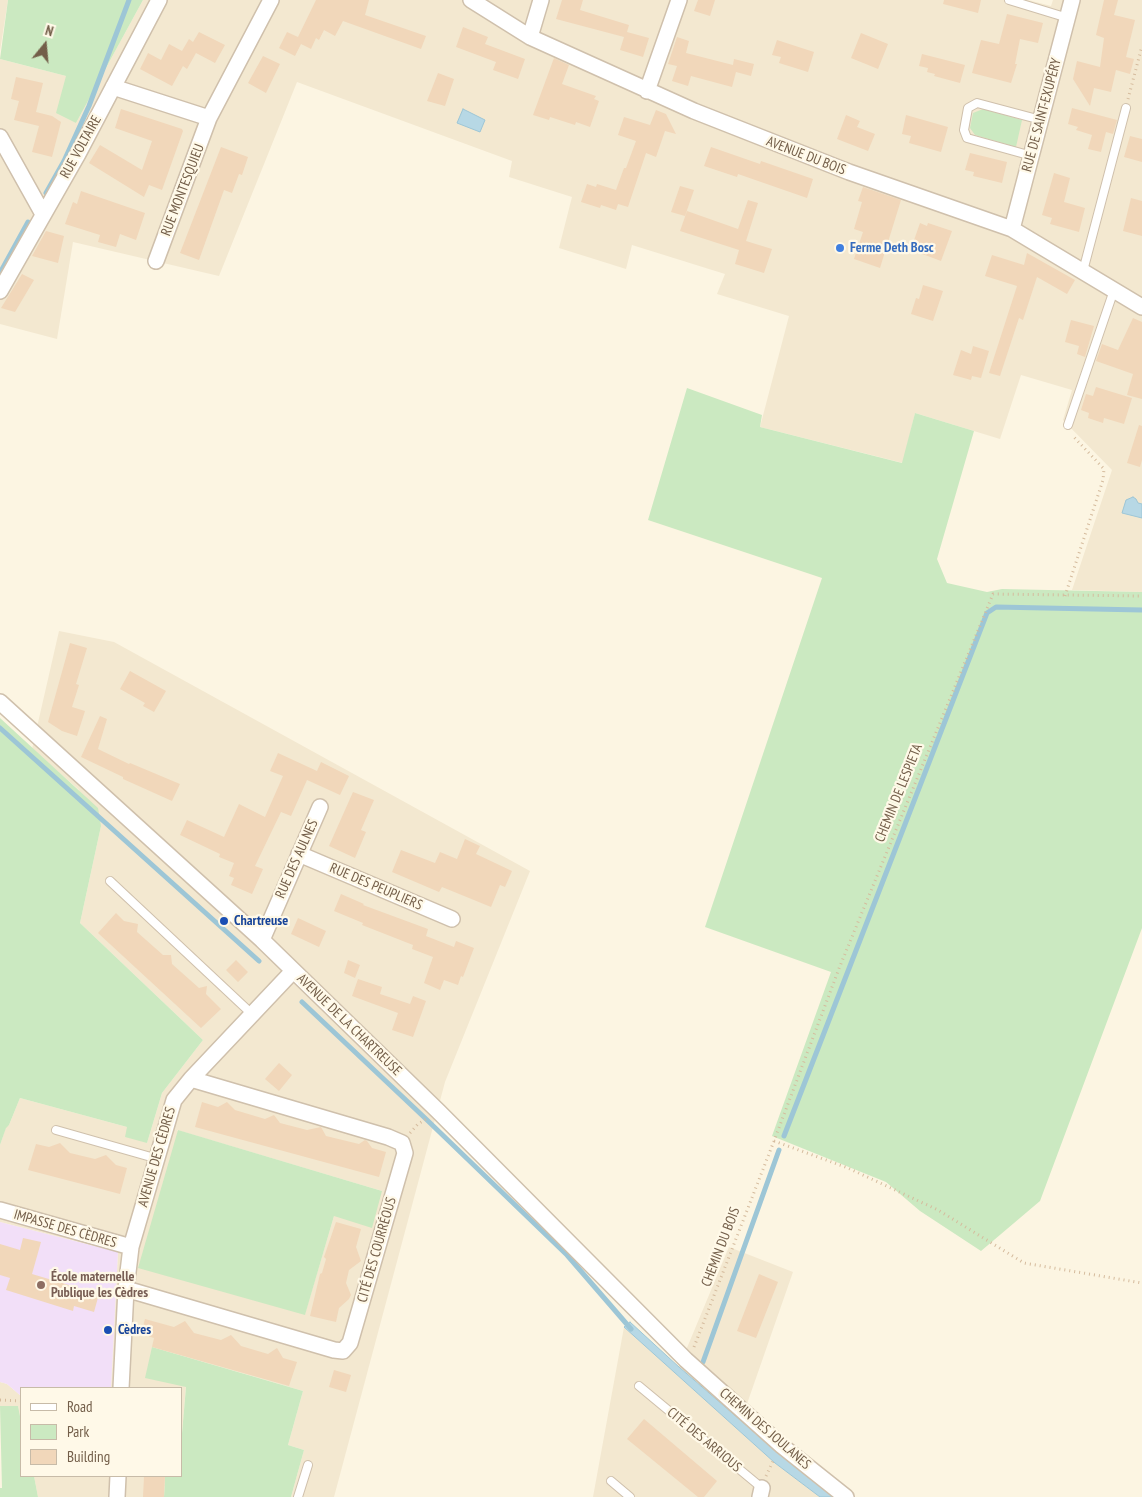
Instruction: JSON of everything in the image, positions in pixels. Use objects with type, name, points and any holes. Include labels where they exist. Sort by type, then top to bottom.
[{"type":"street","name":"RUE VOLTAIRE","points":[[0,292],[78,154],[159,0]]},
{"type":"street","name":"RUE MONTESQUIEU","points":[[156,261],[209,118],[272,0]]},
{"type":"street","name":"AVENUE DU BOIS","points":[[471,0],[530,37],[647,91],[746,133],[849,172],[1012,229],[1142,307]]},
{"type":"street","points":[[530,37],[541,0]]},
{"type":"street","points":[[647,91],[678,0]]},
{"type":"street","name":"RUE DE SAINT-EXUPÉRY","points":[[1012,229],[1072,0]]},
{"type":"street","points":[[113,87],[209,118]]},
{"type":"street","points":[[0,137],[43,214]]},
{"type":"street","name":"AVENUE DE LA CHARTREUSE","points":[[0,702],[262,940],[439,1112],[686,1360]]},
{"type":"street","name":"RUE DES AULNES","points":[[262,940],[320,807]]},
{"type":"street","name":"RUE DES PEUPLIERS","points":[[299,854],[452,919]]},
{"type":"street","name":"AVENUE DES CÈDRES","points":[[121,1387],[126,1289],[131,1247],[174,1100],[191,1079],[293,971]]},
{"type":"street","name":"CITÉ DES COURRÉOUS","points":[[126,1289],[334,1350],[344,1350],[350,1343],[405,1153],[402,1143],[388,1137],[191,1079]]},
{"type":"street","name":"IMPASSE DES CÈDRES","points":[[0,1210],[131,1247]]},
{"type":"street","name":"CHEMIN DES JOULANES","points":[[686,1360],[782,1446],[846,1497]]},
{"type":"street","points":[[117,1497],[118,1477]]},
{"type":"lane","points":[[1009,0],[1068,18]]},
{"type":"lane","points":[[1032,156],[967,138],[964,130],[968,108],[977,103],[1041,120]]},
{"type":"lane","points":[[1082,271],[1126,108]]},
{"type":"lane","points":[[1068,425],[1114,290]]},
{"type":"lane","points":[[110,881],[253,1015]]},
{"type":"lane","points":[[56,1130],[158,1159]]},
{"type":"lane","name":"CITÉ DES ARRIOUS","points":[[639,1386],[761,1493]]},
{"type":"lane","points":[[298,1497],[308,1465]]},
{"type":"lane","points":[[611,1482],[630,1497]]},
{"type":"path","points":[[1126,108],[1142,46]]},
{"type":"path","points":[[1065,596],[1103,480],[1104,469],[1069,432],[1068,425]]},
{"type":"path","name":"CHEMIN DE LESPIETA","points":[[774,1141],[840,966],[993,594],[1142,596]]},
{"type":"path","points":[[774,1141],[848,1168],[938,1210],[1024,1263],[1142,1283]]},
{"type":"path","name":"CHEMIN DU BOIS","points":[[686,1360],[693,1350],[774,1141]]},
{"type":"path","points":[[0,1400],[20,1401]]},
{"type":"shaded area","points":[[0,0],[8,0],[0,51]]},
{"type":"shaded area","points":[[143,0],[1028,0],[1051,6],[1053,0],[1142,0],[1142,592],[1072,590],[1112,470],[1063,420],[1072,390],[1021,375],[1000,439],[915,413],[903,463],[760,427],[789,316],[717,294],[725,274],[632,245],[626,269],[559,248],[572,197],[509,177],[512,161],[297,82],[219,276],[73,242],[57,339],[0,324],[0,59],[66,76],[76,123]]},
{"type":"shaded area","points":[[59,631],[114,642],[530,871],[445,1082],[334,1497],[291,1497],[304,1450],[288,1445],[303,1391],[152,1347],[186,1386],[182,1433],[182,1387],[111,1387],[118,1252],[0,1222],[0,1145],[6,1127],[9,1125],[20,1098],[127,1127],[147,1143],[162,1093],[203,1040],[80,923],[101,826],[78,789],[32,749]],"holes":[[[177,1130],[382,1191],[334,1216],[305,1314]]]},
{"type":"shaded area","points":[[0,1222],[118,1252],[111,1387],[20,1387],[20,1395],[7,1384],[0,1382]]},
{"type":"shaded area","points":[[729,1247],[793,1272],[741,1421],[679,1367]]},
{"type":"shaded area","points":[[624,1327],[775,1463],[820,1497],[593,1497]]},
{"type":"shaded area","points":[[0,1382],[7,1384],[20,1395],[20,1416],[18,1406],[0,1406]]},
{"type":"shaded area","points":[[34,1477],[165,1477],[164,1497],[38,1497]]},
{"type":"green space","points":[[8,0],[143,0],[76,123],[56,113],[66,76],[0,59]]},
{"type":"green space","points":[[983,109],[1022,120],[1016,147],[975,135],[970,128],[973,113]]},
{"type":"green space","points":[[687,388],[762,415],[760,427],[902,463],[915,413],[974,431],[937,559],[947,583],[987,592],[1002,589],[1142,592],[1142,928],[1040,1201],[981,1251],[920,1211],[886,1182],[772,1136],[831,972],[705,927],[822,578],[648,520]]},
{"type":"green space","points":[[0,718],[98,808],[101,826],[80,923],[203,1040],[162,1093],[147,1143],[125,1137],[127,1127],[20,1098],[0,1145]]},
{"type":"green space","points":[[178,1130],[382,1191],[372,1228],[334,1216],[305,1315],[138,1268]]},
{"type":"green space","points":[[152,1347],[303,1391],[288,1445],[304,1450],[291,1497],[164,1497],[165,1477],[182,1477],[182,1433],[186,1387],[145,1378]]},
{"type":"green space","points":[[0,1406],[18,1406],[20,1416],[20,1477],[34,1477],[38,1497],[0,1497],[0,1488],[2,1488]]},
{"type":"water","points":[[463,109],[485,120],[480,132],[457,123]]},
{"type":"water","points":[[1133,497],[1138,503],[1142,504],[1142,518],[1122,513],[1126,500]]},
{"type":"water","points":[[630,1322],[784,1458],[835,1497],[820,1497],[775,1463],[624,1327]]},
{"type":"building","points":[[316,0],[369,0],[365,15],[426,36],[421,49],[343,21],[335,36],[324,30],[319,40],[316,38],[311,49],[301,44],[295,56],[279,48],[287,32],[298,37]]},
{"type":"building","points":[[562,0],[583,0],[580,10],[629,25],[627,32],[649,38],[643,57],[620,50],[624,37],[556,19]]},
{"type":"building","points":[[698,0],[715,0],[710,16],[694,11]]},
{"type":"building","points":[[944,0],[981,0],[978,13],[943,4]]},
{"type":"building","points":[[1104,0],[1118,0],[1114,15],[1135,20],[1126,57],[1134,59],[1130,74],[1116,70],[1111,92],[1094,88],[1090,106],[1073,79],[1077,61],[1100,67],[1104,38],[1096,35]]},
{"type":"building","points":[[1007,14],[1043,23],[1038,43],[1020,39],[1015,64],[1017,64],[1011,83],[972,73],[981,40],[999,44]]},
{"type":"building","points":[[463,27],[488,37],[485,44],[525,59],[518,79],[493,70],[496,62],[456,47]]},
{"type":"building","points":[[199,32],[225,45],[215,63],[196,53],[187,69],[183,66],[172,86],[140,69],[148,53],[161,60],[169,44],[182,51],[189,39],[193,42]]},
{"type":"building","points":[[861,33],[888,44],[878,69],[851,58]]},
{"type":"building","points":[[677,37],[689,41],[686,53],[733,65],[734,59],[754,64],[751,76],[736,72],[732,87],[691,76],[688,86],[672,81],[677,66],[668,64]]},
{"type":"building","points":[[777,40],[814,52],[808,72],[779,63],[781,57],[772,55]]},
{"type":"building","points":[[922,54],[965,65],[960,83],[934,76],[935,74],[927,72],[928,68],[919,66]]},
{"type":"building","points":[[263,56],[280,64],[266,93],[248,83]]},
{"type":"building","points":[[554,58],[569,65],[562,84],[596,96],[594,99],[599,101],[590,127],[576,122],[575,125],[550,117],[549,120],[533,115]]},
{"type":"building","points":[[438,73],[454,79],[445,106],[427,101]]},
{"type":"building","points":[[16,77],[43,83],[36,112],[52,116],[61,122],[52,157],[32,152],[39,126],[14,120],[19,101],[11,99]]},
{"type":"building","points":[[1072,108],[1117,120],[1113,134],[1106,132],[1101,152],[1088,149],[1092,135],[1076,130],[1078,127],[1068,124]]},
{"type":"building","points":[[121,109],[182,129],[183,131],[162,190],[149,185],[144,197],[89,163],[100,145],[142,170],[152,141],[115,128]]},
{"type":"building","points":[[656,110],[666,114],[676,134],[665,131],[656,157],[646,153],[628,207],[618,204],[616,210],[601,205],[600,208],[581,202],[587,184],[596,187],[597,184],[616,190],[636,141],[618,135],[624,117],[650,125]]},
{"type":"building","points":[[846,115],[860,121],[857,127],[875,134],[868,151],[837,139]]},
{"type":"building","points":[[906,115],[948,127],[941,152],[909,143],[911,136],[902,134]]},
{"type":"building","points":[[1130,136],[1142,139],[1142,162],[1124,157]]},
{"type":"building","points":[[221,147],[248,157],[242,175],[239,174],[232,193],[224,190],[199,260],[180,253]]},
{"type":"building","points":[[711,147],[760,164],[761,161],[813,179],[807,198],[738,174],[737,177],[704,166]]},
{"type":"building","points":[[970,153],[1007,162],[1002,183],[973,176],[974,172],[965,170]]},
{"type":"building","points":[[1054,173],[1070,178],[1064,202],[1085,208],[1079,232],[1050,224],[1052,218],[1042,215]]},
{"type":"building","points":[[680,186],[694,190],[685,216],[671,212]]},
{"type":"building","points":[[863,187],[901,200],[880,268],[854,259],[863,232],[854,229],[862,202],[858,201]]},
{"type":"building","points":[[81,191],[145,213],[136,240],[120,234],[116,247],[98,242],[100,235],[65,224],[73,202],[77,204]]},
{"type":"building","points":[[1131,198],[1142,201],[1142,236],[1123,231]]},
{"type":"building","points":[[748,200],[758,203],[746,241],[772,249],[764,273],[735,264],[739,250],[680,231],[687,211],[738,229]]},
{"type":"building","points":[[920,223],[927,226],[928,223],[952,231],[941,261],[917,252],[919,245],[913,243]]},
{"type":"building","points":[[46,231],[64,236],[58,263],[32,256]]},
{"type":"building","points":[[1027,253],[1075,280],[1067,294],[1037,277],[1023,320],[1019,318],[1000,376],[989,373],[1017,286],[985,276],[992,255],[1024,265]]},
{"type":"building","points":[[22,274],[34,280],[15,312],[1,308]]},
{"type":"building","points":[[923,285],[943,291],[933,321],[911,314],[916,298],[919,299]]},
{"type":"building","points":[[1133,318],[1142,322],[1142,399],[1127,395],[1133,374],[1096,361],[1102,344],[1118,350]]},
{"type":"building","points":[[1071,320],[1094,326],[1085,357],[1077,354],[1079,346],[1065,342]]},
{"type":"building","points":[[973,346],[989,351],[981,378],[972,376],[971,380],[953,375],[961,350],[971,354]]},
{"type":"building","points":[[1096,387],[1132,398],[1124,424],[1104,418],[1103,423],[1088,418],[1089,413],[1081,410],[1086,394],[1093,396]]},
{"type":"building","points":[[1139,425],[1142,426],[1142,460],[1140,467],[1127,463]]},
{"type":"building","points":[[70,643],[87,648],[76,684],[79,685],[72,707],[85,711],[77,736],[62,731],[48,722]]},
{"type":"building","points":[[130,671],[166,691],[154,712],[143,706],[145,703],[120,689]]},
{"type":"building","points":[[100,716],[107,719],[98,749],[129,764],[180,784],[172,801],[123,779],[123,777],[81,757]]},
{"type":"building","points":[[278,753],[317,771],[321,762],[349,776],[340,795],[307,780],[291,816],[281,812],[255,866],[263,869],[252,894],[231,885],[234,878],[229,876],[234,863],[219,857],[220,854],[180,835],[187,820],[224,837],[239,804],[265,817],[283,776],[270,771]]},
{"type":"building","points":[[353,792],[374,800],[361,830],[366,832],[355,858],[329,846]]},
{"type":"building","points":[[465,839],[480,846],[476,854],[512,871],[505,887],[500,885],[491,907],[442,887],[439,892],[392,872],[401,850],[435,863],[440,852],[457,859]]},
{"type":"building","points":[[341,894],[363,905],[428,929],[426,936],[454,947],[456,941],[474,948],[458,985],[444,980],[440,990],[424,983],[433,957],[412,949],[413,945],[362,925],[363,923],[334,911]]},
{"type":"building","points":[[116,913],[124,921],[138,924],[137,932],[163,955],[171,955],[172,964],[199,988],[207,986],[206,994],[221,1009],[201,1028],[98,933]]},
{"type":"building","points":[[298,918],[326,931],[319,947],[291,934]]},
{"type":"building","points":[[236,960],[248,972],[238,982],[226,970]]},
{"type":"building","points":[[348,960],[360,965],[355,978],[344,973]]},
{"type":"building","points":[[358,979],[382,987],[380,994],[410,1004],[413,996],[426,1001],[413,1037],[392,1030],[398,1013],[352,996]]},
{"type":"building","points":[[279,1063],[292,1075],[279,1091],[265,1079]]},
{"type":"building","points":[[202,1102],[218,1107],[227,1102],[235,1110],[265,1119],[274,1115],[280,1123],[307,1130],[321,1127],[326,1136],[359,1144],[365,1140],[372,1148],[386,1152],[379,1177],[195,1127]]},
{"type":"building","points":[[60,1143],[70,1153],[95,1159],[106,1155],[116,1165],[127,1168],[120,1194],[28,1170],[36,1144],[49,1147]]},
{"type":"building","points":[[336,1222],[361,1229],[356,1247],[361,1261],[349,1270],[346,1283],[351,1295],[339,1308],[336,1322],[310,1316],[320,1274],[326,1259],[324,1257]]},
{"type":"building","points":[[23,1238],[41,1242],[32,1274],[99,1294],[94,1312],[74,1306],[73,1311],[6,1290],[10,1278],[0,1275],[0,1244],[20,1250]]},
{"type":"building","points":[[759,1274],[778,1282],[756,1338],[737,1331]]},
{"type":"building","points":[[145,1319],[174,1327],[185,1321],[194,1333],[221,1340],[231,1335],[241,1346],[268,1354],[277,1348],[283,1358],[297,1362],[289,1386],[152,1347],[154,1338],[141,1334]]},
{"type":"building","points":[[334,1370],[351,1375],[346,1392],[329,1387]]},
{"type":"building","points":[[644,1419],[717,1481],[704,1497],[698,1497],[627,1439]]},
{"type":"building","points":[[144,1477],[165,1477],[164,1497],[143,1497]]},
{"type":"waterway","points":[[46,193],[64,161],[89,106],[129,0]]},
{"type":"waterway","points":[[0,273],[28,222]]},
{"type":"waterway","points":[[784,1136],[987,613],[996,607],[1142,610]]},
{"type":"waterway","points":[[0,728],[259,961]]},
{"type":"waterway","points":[[302,1002],[567,1255],[631,1329]]},
{"type":"waterway","points":[[703,1362],[779,1150]]},
{"type":"place","name":"Ferme Deth Bosc","points":[[840,248]]},
{"type":"place","name":"Chartreuse","points":[[224,921]]},
{"type":"place","name":"École maternelle Publique les Cèdres","points":[[41,1285]]},
{"type":"place","name":"Cèdres","points":[[108,1330]]}]
